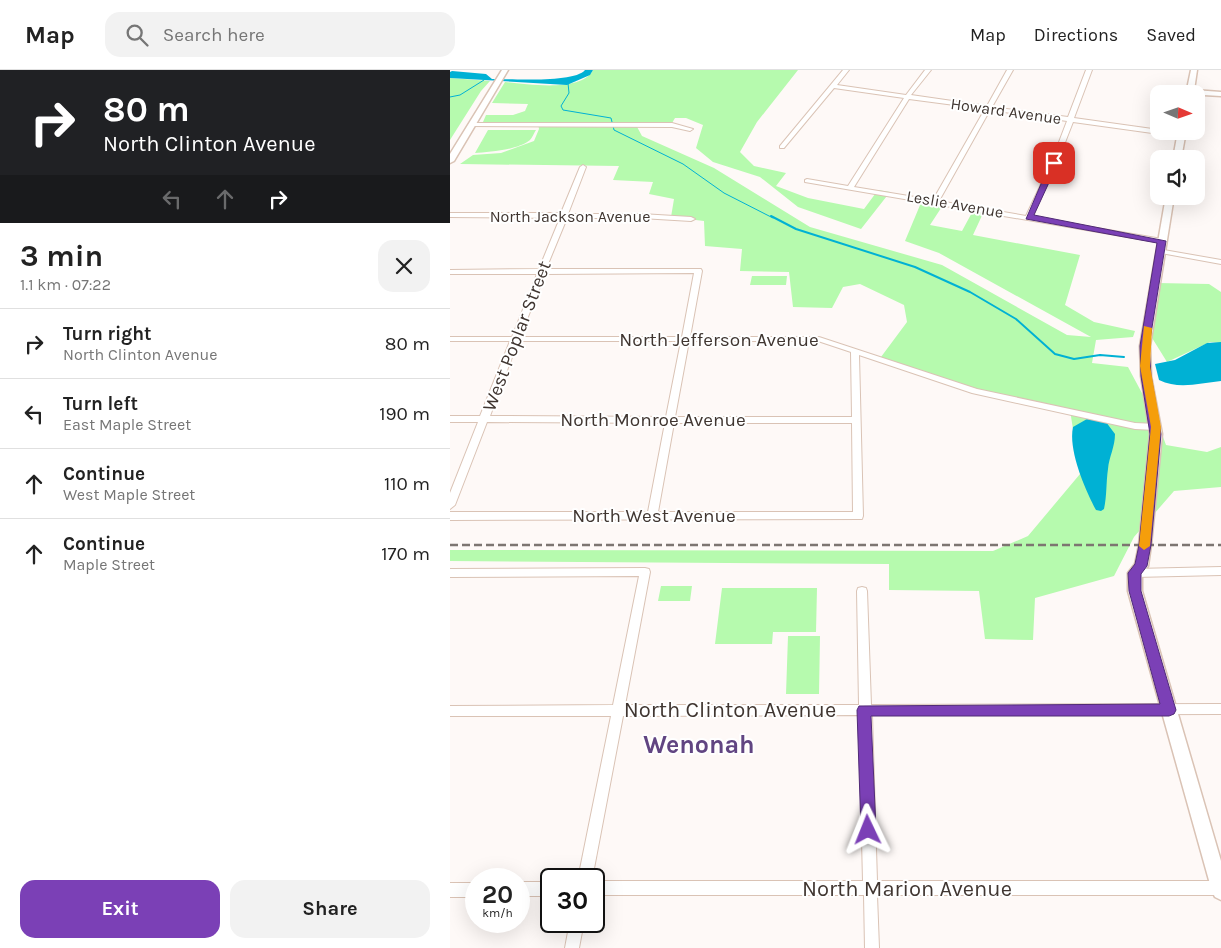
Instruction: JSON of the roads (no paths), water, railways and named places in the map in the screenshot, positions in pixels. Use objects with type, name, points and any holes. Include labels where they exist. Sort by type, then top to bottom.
[{"type":"street","points":[[450,161],[506,70]]},
{"type":"street","points":[[782,147],[846,70]]},
{"type":"street","points":[[851,187],[908,97],[928,70]]},
{"type":"street","points":[[936,201],[1010,70]]},
{"type":"street","points":[[1029,217],[1071,120],[1088,70]]},
{"type":"street","points":[[1191,85],[1194,70]]},
{"type":"street","name":"Howard Avenue","points":[[832,86],[988,109],[1150,129]]},
{"type":"street","points":[[1205,93],[1221,94]]},
{"type":"street","points":[[472,125],[672,125],[690,128]]},
{"type":"street","name":"West Poplar Street","points":[[450,505],[583,167]]},
{"type":"street","name":"Leslie Avenue","points":[[807,181],[1029,217],[1161,246],[1221,262]]},
{"type":"street","points":[[1168,205],[1149,317],[1144,360],[1156,427],[1145,545],[1141,566],[1134,573],[1135,591],[1221,889]]},
{"type":"street","name":"North Jackson Avenue","points":[[450,215],[641,216],[690,219]]},
{"type":"street","points":[[450,272],[698,271],[652,516]]},
{"type":"street","name":"North Jefferson Avenue","points":[[450,339],[813,338],[856,350],[975,391],[1134,426],[1156,427]]},
{"type":"street","points":[[856,350],[856,420]]},
{"type":"street","name":"North Monroe Avenue","points":[[450,419],[856,420]]},
{"type":"street","name":"North West Avenue","points":[[450,516],[858,516],[856,420]]},
{"type":"street","points":[[1134,573],[1221,571]]},
{"type":"street","points":[[450,573],[645,572],[587,868]]},
{"type":"street","points":[[862,591],[872,948]]},
{"type":"street","name":"North Clinton Avenue","points":[[450,710],[1221,709]]},
{"type":"street","name":"North Marion Avenue","points":[[605,888],[870,890],[1221,889]]},
{"type":"street","points":[[450,890],[465,890]]},
{"type":"street","points":[[572,948],[575,933]]},
{"type":"water","points":[[585,70],[593,70],[590,75],[567,85],[450,78],[450,72],[452,71],[486,74],[492,79],[556,79],[579,74]]},
{"type":"water","points":[[1221,342],[1221,381],[1174,385],[1159,380],[1155,364],[1175,360],[1207,343]]},
{"type":"water","points":[[1087,419],[1106,422],[1115,434],[1109,465],[1105,504],[1104,509],[1101,511],[1096,510],[1087,491],[1078,469],[1073,447],[1073,427]]},
{"type":"waterway","points":[[450,97],[460,95],[484,80]]},
{"type":"waterway","points":[[568,83],[569,93],[561,106],[563,110],[611,118],[614,130],[683,164],[724,193],[773,218]]},
{"type":"waterway","points":[[771,216],[796,229],[915,267],[970,292],[1016,319],[1055,354],[1074,359],[1100,355],[1124,357]]},
{"type":"railway","points":[[450,545],[1221,545]]},
{"type":"district","name":"Wenonah","points":[[699,744]]}]
